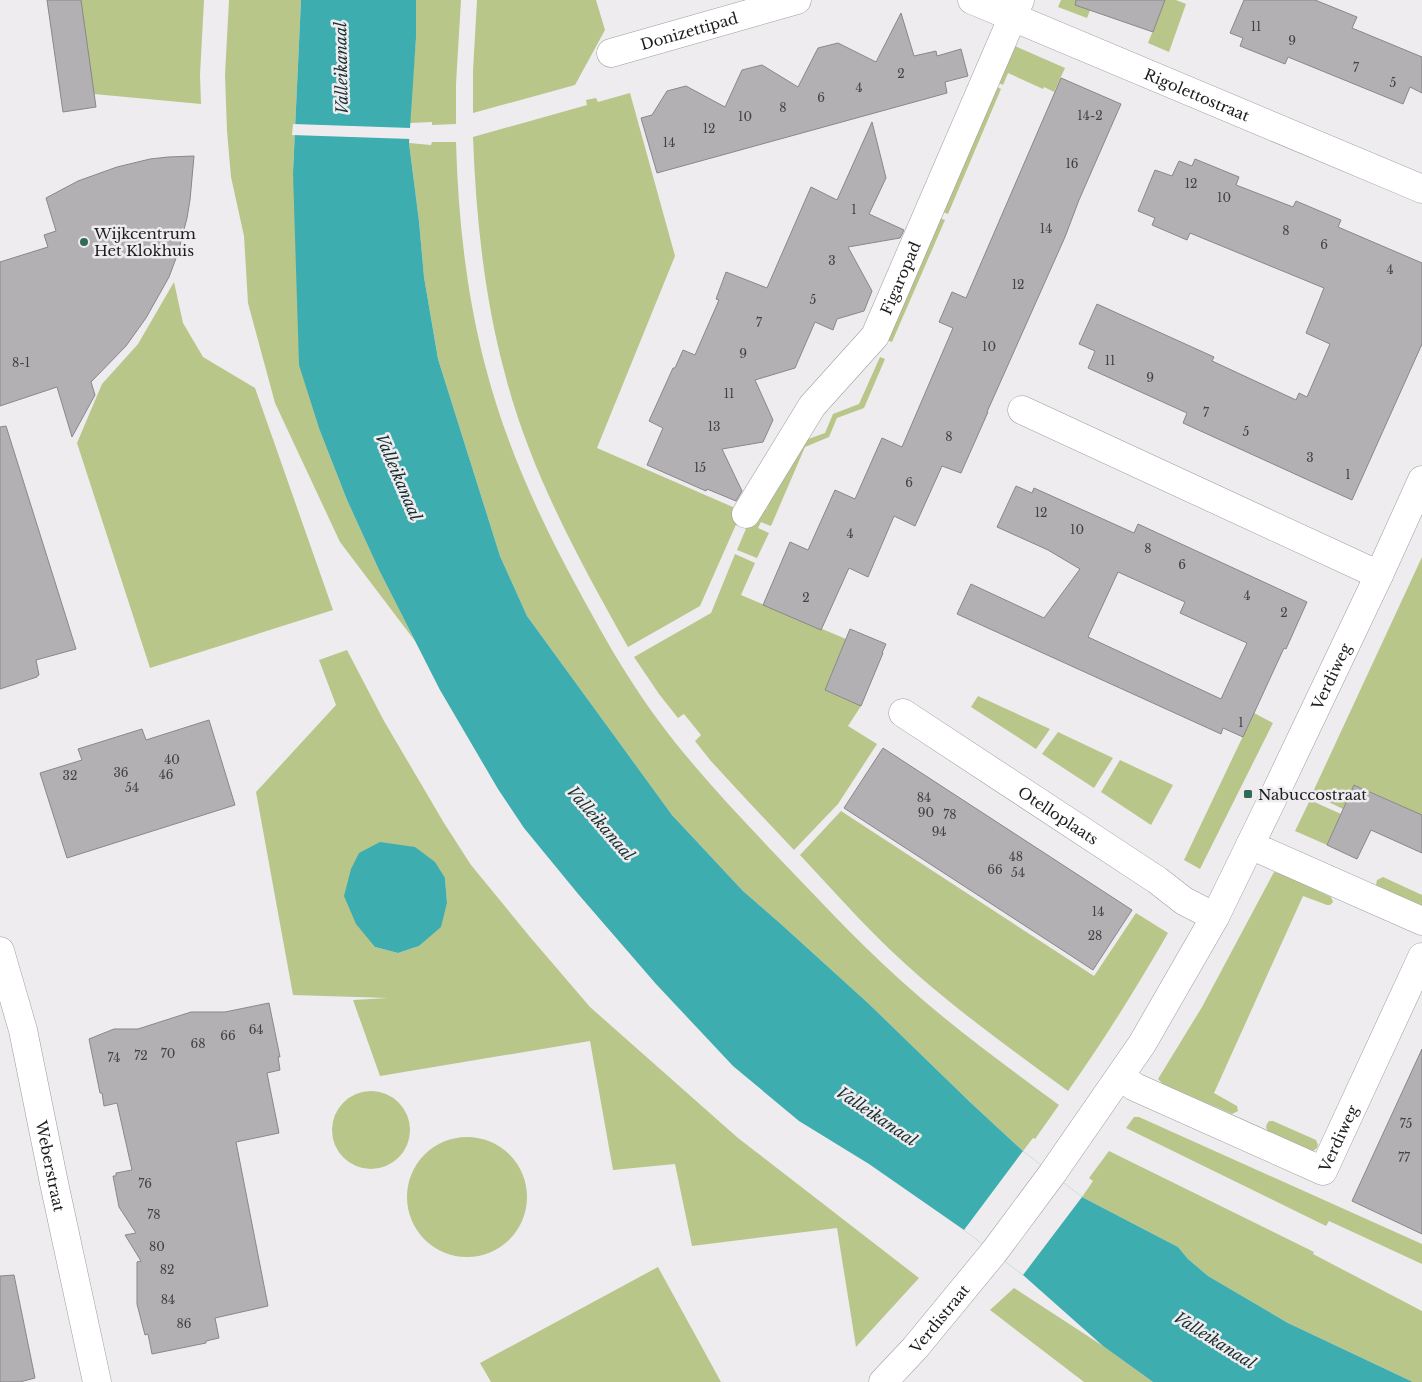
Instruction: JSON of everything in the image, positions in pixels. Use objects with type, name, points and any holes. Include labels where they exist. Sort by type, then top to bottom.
[{"type":"street","name":"Donizettipad","points":[[612,53],[797,0]]},
{"type":"street","name":"Rigolettostraat","points":[[972,0],[1016,9],[1422,189]]},
{"type":"street","name":"Figaropad","points":[[746,514],[812,406],[875,336],[1016,9]]},
{"type":"street","points":[[1022,410],[1379,575]]},
{"type":"street","name":"Verdiweg","points":[[994,1252],[1052,1174],[1142,1044],[1215,917],[1379,575],[1416,510],[1422,480]]},
{"type":"street","name":"Otelloplaats","points":[[903,713],[1158,880],[1184,901],[1215,917]]},
{"type":"street","points":[[1250,845],[1422,921]]},
{"type":"street","name":"Weberstraat","points":[[0,952],[8,1009],[23,1030],[97,1382]]},
{"type":"street","name":"Verdiweg","points":[[1120,1077],[1135,1087],[1323,1171],[1422,957]]},
{"type":"street","name":"Verdistraat","points":[[883,1382],[915,1348],[994,1252]]},
{"type":"green space","points":[[72,0],[204,0],[200,75],[201,104],[83,93]]},
{"type":"green space","points":[[229,0],[301,0],[293,173],[320,431],[347,500],[379,570],[415,641],[340,542],[275,403],[248,303],[244,236],[231,177],[225,75]]},
{"type":"green space","points":[[416,0],[461,0],[456,84],[456,124],[432,125],[432,122],[409,123],[416,38]]},
{"type":"green space","points":[[477,0],[596,0],[605,30],[575,85],[473,113]]},
{"type":"green space","points":[[1061,0],[1094,0],[1087,18],[1058,7]]},
{"type":"green space","points":[[1165,0],[1176,0],[1186,4],[1169,52],[1148,43]]},
{"type":"green space","points":[[1015,46],[1065,68],[1054,92],[1008,73],[1003,85],[999,83]]},
{"type":"green space","points":[[997,87],[1001,89],[948,214],[943,212]]},
{"type":"green space","points":[[630,93],[675,256],[597,448],[742,511],[700,606],[628,647],[574,548],[542,480],[515,410],[498,345],[486,286],[476,197],[473,137],[587,105],[586,100],[596,98],[598,102]]},
{"type":"green space","points":[[432,142],[456,142],[461,226],[473,310],[485,365],[511,447],[546,527],[613,652],[661,724],[697,769],[847,929],[903,983],[939,1014],[1059,1105],[1035,1139],[1033,1138],[1023,1151],[869,1004],[743,891],[672,815],[527,616],[500,556],[438,359],[424,277],[409,143],[431,145]]},
{"type":"green space","points":[[940,218],[945,220],[892,342],[887,340]]},
{"type":"green space","points":[[174,282],[183,323],[203,357],[255,388],[333,610],[150,668],[77,443],[102,384],[138,344]]},
{"type":"green space","points":[[880,357],[885,359],[864,408],[837,418],[829,437],[805,447],[771,526],[761,522],[758,528],[769,533],[757,558],[737,550],[756,505],[766,510],[784,468],[800,442],[825,433],[833,414],[859,404]]},
{"type":"green space","points":[[735,554],[755,563],[741,595],[846,639],[825,690],[861,706],[848,726],[877,744],[838,804],[794,850],[710,760],[695,741],[701,735],[684,714],[678,718],[634,657],[711,613]]},
{"type":"green space","points":[[1422,557],[1422,815],[1355,785],[1343,809],[1312,794]]},
{"type":"green space","points":[[347,650],[384,721],[471,865],[590,1007],[738,1138],[919,1278],[856,1347],[837,1228],[692,1246],[675,1164],[613,1170],[590,1041],[380,1076],[353,1000],[388,998],[293,995],[256,792],[336,705],[319,660]],"holes":[[[445,878],[447,903],[440,927],[419,946],[398,953],[375,947]]]},
{"type":"green space","points":[[978,696],[1050,729],[1036,749],[971,707]]},
{"type":"green space","points":[[1254,713],[1273,723],[1200,869],[1184,860]]},
{"type":"green space","points":[[1058,732],[1113,758],[1094,788],[1042,754]]},
{"type":"green space","points":[[1120,760],[1173,785],[1151,825],[1101,792]]},
{"type":"green space","points":[[1310,800],[1341,814],[1327,845],[1295,831]]},
{"type":"green space","points":[[841,811],[1094,976],[1136,913],[1168,933],[1120,1013],[1068,1091],[974,1021],[904,963],[873,933],[800,855]]},
{"type":"green space","points":[[1274,872],[1331,897],[1333,902],[1327,905],[1303,896],[1214,1093],[1237,1106],[1238,1111],[1232,1114],[1163,1084],[1158,1079],[1202,1007]]},
{"type":"green space","points":[[1383,877],[1422,895],[1422,907],[1378,887],[1376,885],[1377,880]]},
{"type":"green space","points":[[371,1091],[386,1094],[398,1103],[407,1115],[410,1130],[407,1145],[398,1157],[386,1166],[371,1169],[356,1166],[344,1157],[335,1145],[332,1130],[335,1115],[344,1103],[356,1094]]},
{"type":"green space","points":[[1134,1117],[1139,1117],[1422,1244],[1422,1264],[1329,1221],[1326,1226],[1126,1128]]},
{"type":"green space","points":[[1269,1121],[1316,1140],[1317,1148],[1313,1151],[1268,1131],[1266,1126]]},
{"type":"green space","points":[[467,1137],[479,1138],[490,1142],[500,1147],[509,1155],[517,1164],[522,1174],[526,1185],[526,1209],[522,1220],[517,1230],[509,1239],[500,1247],[490,1252],[479,1256],[467,1257],[455,1256],[444,1252],[434,1247],[425,1239],[417,1230],[412,1220],[408,1209],[407,1197],[408,1185],[412,1174],[417,1164],[425,1155],[434,1147],[444,1142],[455,1138]]},
{"type":"green space","points":[[1109,1151],[1314,1252],[1313,1254],[1422,1311],[1422,1382],[1413,1382],[1288,1323],[1208,1276],[1188,1259],[1178,1247],[1082,1197],[1093,1181],[1089,1178]]},
{"type":"green space","points":[[658,1267],[721,1382],[491,1382],[480,1363]]},
{"type":"green space","points":[[1014,1288],[1103,1346],[1153,1382],[1084,1382],[990,1310]]},
{"type":"water","name":"Valleikanaal","points":[[301,0],[416,0],[416,38],[409,143],[424,277],[438,359],[500,556],[527,616],[672,815],[743,891],[869,1004],[1023,1151],[1082,1197],[1178,1247],[1188,1259],[1208,1276],[1288,1323],[1413,1382],[1153,1382],[1103,1346],[1023,1275],[964,1230],[869,1164],[799,1121],[733,1066],[656,984],[524,828],[498,789],[440,690],[379,570],[347,500],[320,431],[299,365],[293,173]]},
{"type":"water","points":[[380,842],[415,847],[435,862],[445,878],[447,903],[441,927],[419,946],[398,953],[375,947],[356,924],[344,896],[351,869],[359,853]]},
{"type":"pier","points":[[293,124],[411,128],[411,139],[292,135]]},
{"type":"pier","points":[[1023,1151],[1082,1197],[1023,1275],[964,1230]]},
{"type":"building","points":[[47,0],[81,0],[96,107],[63,112]]},
{"type":"building","points":[[1076,0],[1165,0],[1153,32],[1075,5]]},
{"type":"building","points":[[1244,0],[1315,0],[1357,17],[1352,28],[1422,57],[1422,93],[1410,87],[1403,104],[1288,57],[1285,64],[1240,46],[1243,38],[1230,33]]},
{"type":"building","points":[[901,13],[914,56],[936,51],[937,56],[961,49],[968,76],[945,82],[947,93],[657,173],[641,118],[652,115],[667,91],[686,86],[725,107],[742,70],[762,65],[798,87],[818,48],[838,43],[876,62]]},
{"type":"building","points":[[1061,78],[1121,104],[1065,237],[961,473],[942,466],[915,526],[894,516],[868,577],[849,568],[821,630],[763,605],[790,542],[808,550],[835,490],[855,499],[882,438],[902,447],[953,328],[939,322],[952,292],[966,298]]},
{"type":"building","points":[[872,122],[886,178],[869,214],[904,230],[900,238],[848,247],[872,291],[864,311],[837,319],[833,330],[815,322],[795,368],[755,380],[773,420],[763,442],[722,449],[742,491],[736,501],[707,489],[706,491],[647,465],[663,428],[649,421],[683,350],[695,355],[719,300],[716,299],[726,272],[767,288],[811,187],[837,200]]},
{"type":"building","points":[[194,156],[187,218],[178,253],[169,277],[146,318],[126,346],[91,382],[95,395],[72,437],[57,387],[0,406],[0,262],[48,247],[44,235],[56,231],[46,198],[78,181],[117,167],[150,159]]},
{"type":"building","points":[[1195,159],[1239,177],[1236,185],[1293,207],[1296,201],[1341,220],[1338,227],[1422,263],[1422,344],[1352,500],[1183,423],[1187,413],[1088,368],[1095,351],[1079,344],[1097,304],[1214,357],[1212,361],[1296,400],[1299,393],[1307,397],[1330,344],[1306,333],[1324,288],[1190,233],[1187,240],[1152,225],[1155,218],[1138,211],[1155,170],[1172,176],[1179,161],[1192,166]]},
{"type":"building","points":[[6,426],[76,649],[36,660],[39,675],[37,677],[0,689],[0,427]]},
{"type":"building","points":[[1016,486],[1032,493],[1034,488],[1134,533],[1138,524],[1307,602],[1243,737],[1223,728],[1221,734],[957,614],[971,584],[1044,618],[1080,569],[1048,550],[997,527]],"holes":[[[1118,572],[1185,602],[1180,613],[1247,643],[1221,699],[1088,637]]]},
{"type":"building","points":[[850,629],[886,644],[861,706],[825,690]]},
{"type":"building","points":[[209,720],[235,805],[67,858],[40,773],[82,760],[78,749],[142,729],[146,740]]},
{"type":"building","points":[[883,748],[1132,910],[1093,970],[844,808]]},
{"type":"building","points":[[1354,785],[1422,815],[1422,853],[1371,830],[1357,859],[1327,845]]},
{"type":"building","points":[[269,1003],[280,1057],[278,1057],[280,1070],[267,1073],[279,1133],[236,1142],[268,1306],[215,1318],[219,1338],[206,1341],[206,1343],[152,1354],[148,1334],[145,1335],[137,1304],[137,1262],[141,1261],[125,1235],[136,1233],[119,1207],[113,1176],[116,1176],[116,1173],[132,1170],[117,1103],[104,1106],[89,1039],[114,1029],[138,1029],[191,1012],[225,1012]]},
{"type":"building","points":[[1422,1049],[1422,1234],[1352,1201]]},
{"type":"building","points":[[14,1275],[35,1378],[20,1382],[0,1382],[0,1276]]},
{"type":"place","name":"Wijkcentrum Het Klokhuis","points":[[84,242]]},
{"type":"place","name":"Nabuccostraat","points":[[1248,794]]}]
